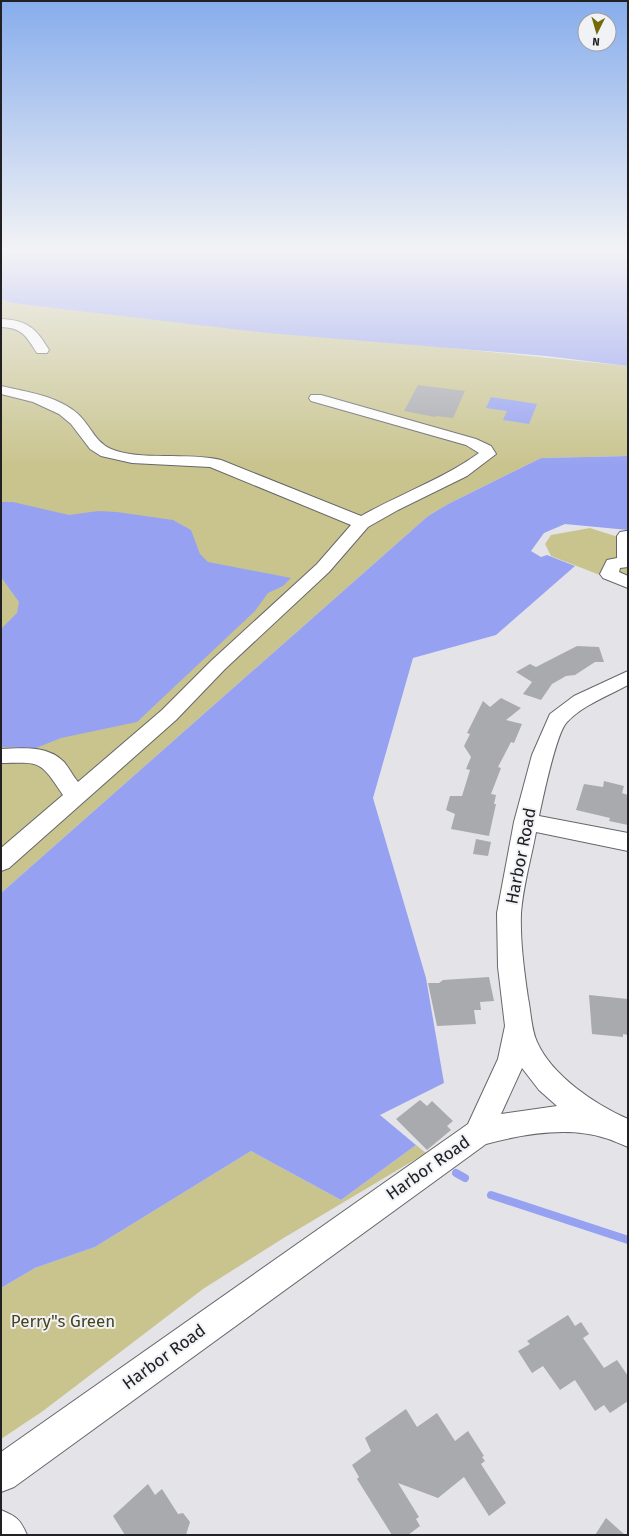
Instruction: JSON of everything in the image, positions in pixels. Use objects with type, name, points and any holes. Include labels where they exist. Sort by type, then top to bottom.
[{"type":"street","points":[[1,323],[18,325],[27,328],[32,333],[42,350]]},
{"type":"street","points":[[1,390],[38,399],[65,411],[77,421],[98,448],[107,452],[134,458],[187,459],[212,462],[300,495],[362,522]]},
{"type":"street","points":[[1,862],[169,715],[218,665],[323,568],[362,522],[461,473],[488,454],[485,449],[471,442],[316,398]]},
{"type":"street","points":[[626,536],[626,562],[613,564],[609,574],[628,583]]},
{"type":"street","name":"Harbor Road","points":[[1,1474],[478,1133],[512,1059],[519,1026],[511,967],[509,913],[526,822],[543,755],[557,719],[581,701],[628,677]]},
{"type":"street","points":[[1,756],[30,755],[42,757],[48,760],[77,797]]},
{"type":"street","points":[[526,822],[628,842]]},
{"type":"street","points":[[519,1026],[526,1050],[550,1084],[577,1106],[618,1129]]},
{"type":"street","points":[[478,1133],[500,1126],[552,1120],[576,1120],[618,1129]]},
{"type":"street","points":[[1,1529],[8,1535]]},
{"type":"green space","points":[[1,322],[195,322],[628,366],[628,456],[541,458],[448,504],[428,516],[1,893]]},
{"type":"green space","points":[[590,528],[615,536],[628,538],[628,586],[551,556],[545,544],[551,535]]},
{"type":"green space","name":"Perry\"s Green","points":[[416,1145],[426,1153],[282,1239],[203,1289],[43,1411],[1,1439],[1,1288],[35,1268],[95,1247],[251,1151],[341,1200]]},
{"type":"water","points":[[171,322],[628,322],[628,366],[546,356],[267,333]]},
{"type":"water","points":[[491,397],[537,404],[529,424],[503,420],[507,411],[486,408]]},
{"type":"water","points":[[628,456],[628,530],[565,524],[544,533],[531,551],[541,557],[547,555],[575,566],[496,635],[413,658],[373,798],[426,978],[444,1083],[380,1115],[416,1145],[341,1200],[251,1151],[95,1247],[35,1268],[1,1288],[1,893],[428,516],[448,504],[541,458]]},
{"type":"water","points":[[1,502],[13,502],[69,515],[98,511],[117,512],[173,520],[191,530],[200,554],[208,562],[291,578],[283,586],[268,593],[255,611],[137,722],[61,738],[36,748],[1,747],[1,629],[17,613],[19,602],[1,577]]},
{"type":"building","points":[[418,385],[465,391],[453,418],[435,417],[404,411]]},
{"type":"building","points":[[577,646],[599,647],[604,662],[595,662],[575,675],[566,676],[552,684],[541,700],[523,694],[532,682],[516,672],[530,664],[536,667]]},
{"type":"building","points":[[501,698],[521,708],[506,720],[522,724],[514,743],[511,742],[498,767],[501,768],[491,794],[496,795],[494,804],[496,804],[489,836],[451,829],[455,814],[446,810],[450,796],[462,796],[470,770],[466,769],[471,757],[464,746],[470,734],[467,733],[483,701],[490,707]]},
{"type":"building","points":[[604,781],[624,786],[622,793],[628,795],[628,825],[609,821],[610,818],[576,810],[584,784],[603,787]]},
{"type":"building","points":[[476,839],[491,842],[488,856],[473,854]]},
{"type":"building","points":[[489,977],[494,1001],[480,1002],[481,1010],[474,1010],[476,1024],[437,1026],[428,983],[439,983],[443,980]]},
{"type":"building","points":[[589,995],[628,999],[628,1035],[623,1034],[623,1037],[592,1034]]},
{"type":"building","points":[[420,1100],[427,1106],[432,1101],[453,1121],[447,1126],[451,1130],[427,1150],[396,1119]]},
{"type":"building","points":[[568,1315],[575,1326],[581,1322],[589,1334],[583,1338],[604,1368],[617,1360],[628,1376],[628,1401],[610,1413],[604,1405],[595,1411],[575,1380],[560,1390],[543,1366],[532,1373],[518,1351],[530,1344],[527,1341]]},
{"type":"building","points":[[406,1409],[417,1427],[437,1413],[455,1441],[468,1431],[484,1456],[482,1457],[485,1461],[481,1464],[506,1503],[489,1516],[464,1477],[438,1498],[398,1483],[419,1517],[416,1519],[420,1526],[408,1535],[392,1535],[357,1479],[359,1477],[352,1465],[371,1451],[365,1438]]},
{"type":"building","points":[[148,1484],[155,1495],[162,1489],[178,1514],[183,1513],[190,1522],[186,1535],[125,1535],[113,1516]]},
{"type":"building","points":[[606,1518],[625,1535],[595,1535]]},
{"type":"waterway","points":[[456,1173],[465,1178]]},
{"type":"waterway","points":[[491,1195],[628,1240]]}]
